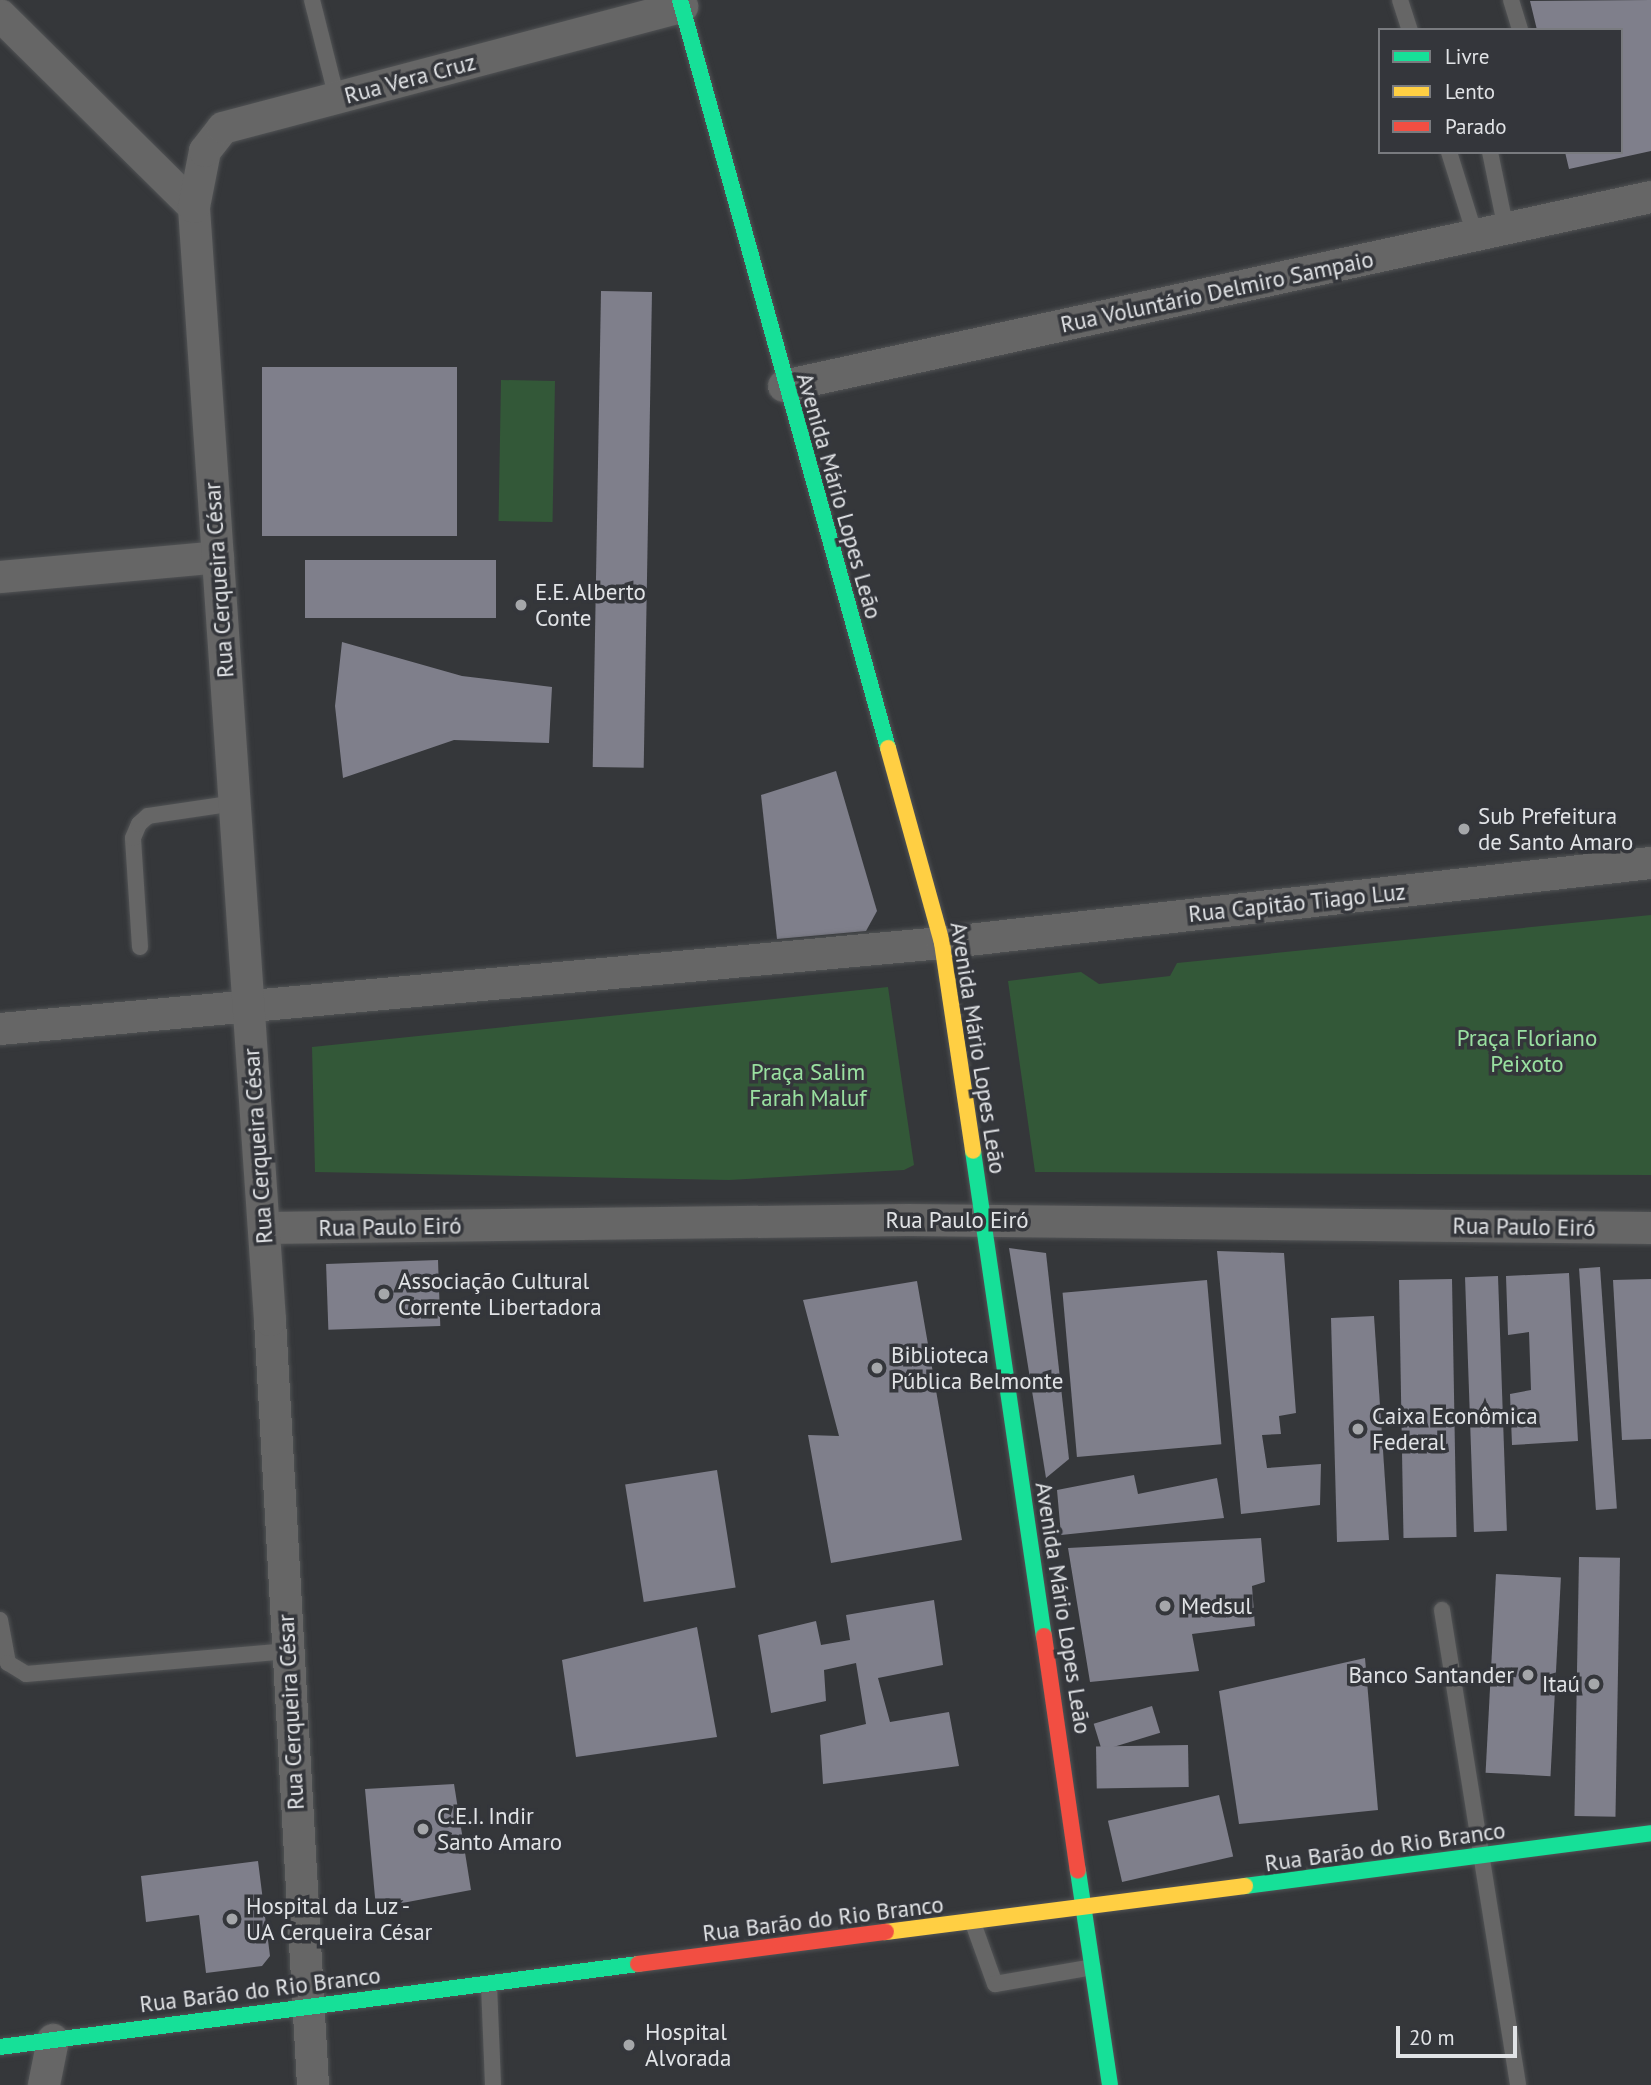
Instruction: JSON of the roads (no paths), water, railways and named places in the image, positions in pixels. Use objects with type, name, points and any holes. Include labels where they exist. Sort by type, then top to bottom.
[{"type":"street","name":"Rua Vera Cruz","points":[[194,207],[205,151],[223,128],[681,3]]},
{"type":"street","name":"Avenida Mário Lopes Leão","points":[[681,3],[784,386],[942,943],[980,1221],[1096,1966],[1110,2085]]},
{"type":"street","points":[[0,15],[194,207]]},
{"type":"street","name":"Rua Voluntário Delmiro Sampaio","points":[[784,386],[1651,197]]},
{"type":"street","name":"Rua Cerqueira César","points":[[194,207],[264,1228],[313,2085]]},
{"type":"street","points":[[0,577],[218,557]]},
{"type":"street","name":"Rua Capitão Tiago Luz","points":[[0,1029],[249,1009],[942,943],[1651,863]]},
{"type":"street","name":"Rua Paulo Eiró","points":[[264,1228],[980,1221],[1651,1228]]},
{"type":"street","name":"Rua Barão do Rio Branco","points":[[0,2047],[1087,1909],[1651,1833]]},
{"type":"street","points":[[44,2085],[53,2040]]},
{"type":"lane","points":[[312,0],[337,99]]},
{"type":"lane","points":[[1400,0],[1409,28]]},
{"type":"lane","points":[[1511,0],[1519,28]]},
{"type":"lane","points":[[1449,154],[1475,235]]},
{"type":"lane","points":[[1490,154],[1506,229]]},
{"type":"lane","points":[[140,947],[133,838],[139,824],[148,816],[235,803]]},
{"type":"lane","points":[[1442,1609],[1471,1819],[1483,1857],[1518,2085]]},
{"type":"lane","points":[[0,1620],[8,1663],[26,1674],[288,1651]]},
{"type":"lane","points":[[973,1923],[995,1984],[1096,1966]]},
{"type":"lane","points":[[489,1985],[493,2085]]},
{"type":"place","name":"E.E. Alberto Conte","points":[[521,605]]},
{"type":"place","name":"Sub Prefeitura de Santo Amaro","points":[[1464,829]]},
{"type":"place","name":"Associação Cultural Corrente Libertadora","points":[[384,1294]]},
{"type":"place","name":"Biblioteca Pública Belmonte","points":[[877,1368]]},
{"type":"place","name":"Caixa Econômica Federal","points":[[1358,1429]]},
{"type":"place","name":"Medsul","points":[[1165,1606]]},
{"type":"place","name":"Banco Santander","points":[[1528,1675]]},
{"type":"place","name":"Itaú","points":[[1594,1684]]},
{"type":"place","name":"C.E.I. Indir Santo Amaro","points":[[423,1829]]},
{"type":"place","name":"Hospital da Luz - UA Cerqueira César","points":[[232,1919]]},
{"type":"place","name":"Hospital Alvorada","points":[[629,2045]]},
{"type":"park label","name":"Praça Floriano Peixoto","points":[[1527,1051]]},
{"type":"park label","name":"Praça Salim Farah Maluf","points":[[808,1085]]}]
